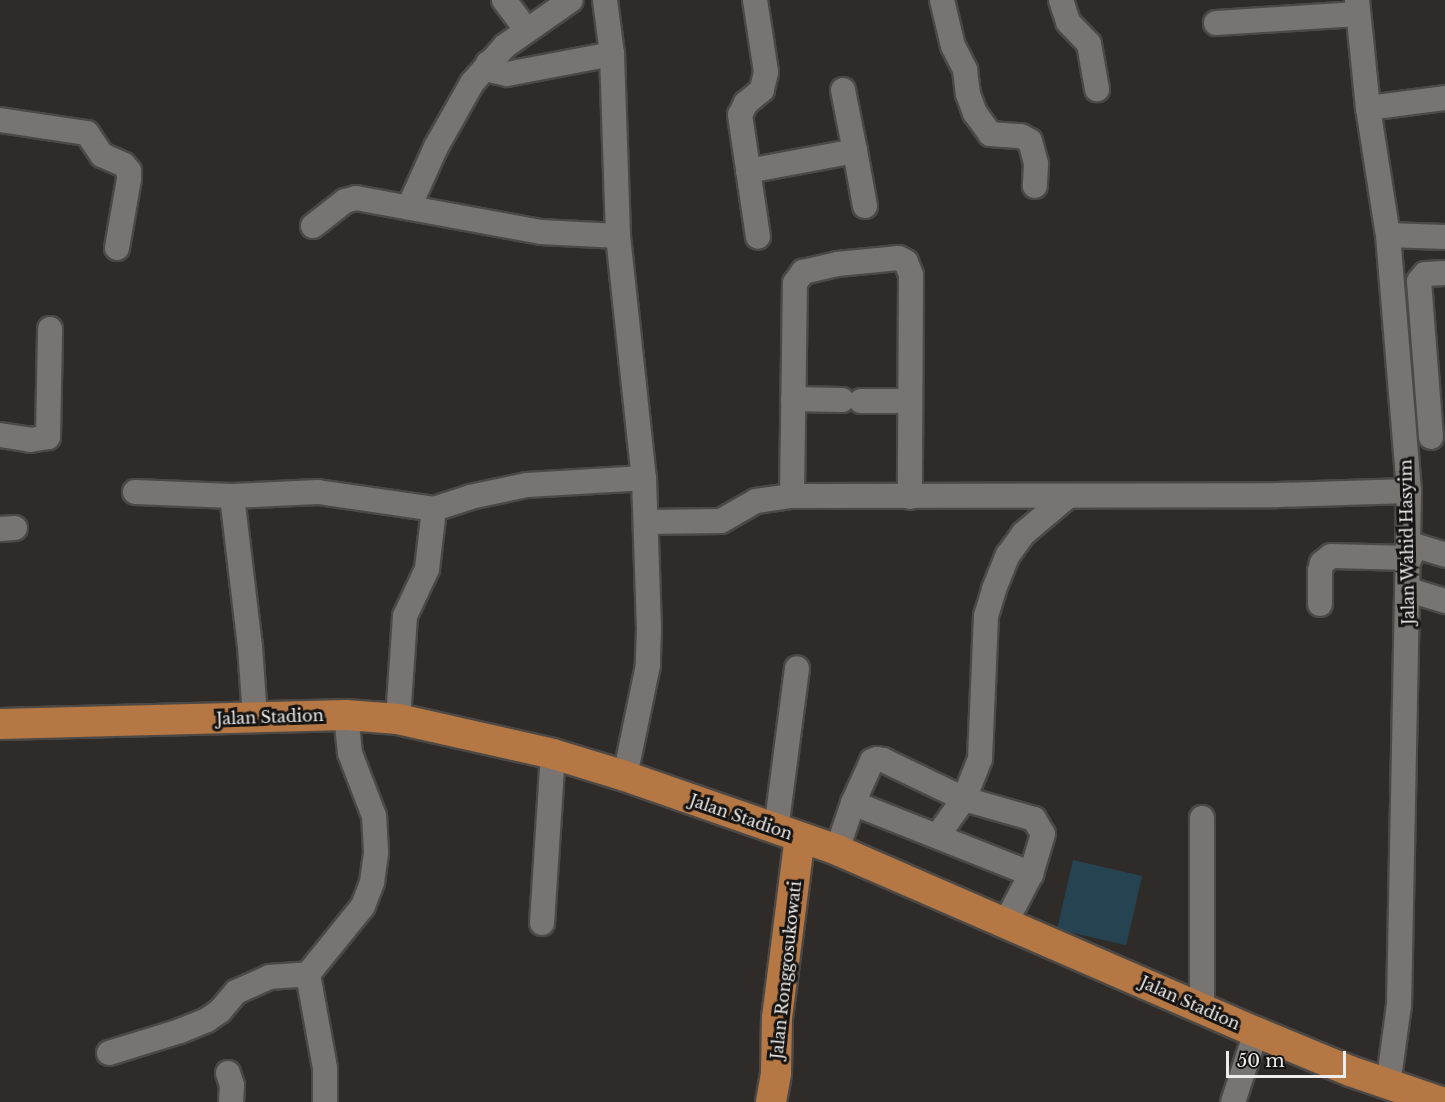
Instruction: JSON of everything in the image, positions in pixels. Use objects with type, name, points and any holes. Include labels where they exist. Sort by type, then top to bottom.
[{"type":"main road","name":"Jalan Stadion","points":[[0,724],[346,715],[398,719],[553,754],[625,776],[837,850],[1256,1032],[1388,1085],[1441,1102]]},
{"type":"main road","name":"Jalan Ronggosukowati","points":[[771,1102],[776,1073],[788,833]]},
{"type":"street","points":[[504,0],[526,29]]},
{"type":"street","points":[[409,207],[440,139],[472,83],[488,63],[526,29],[572,0]]},
{"type":"street","points":[[605,0],[612,54],[618,236],[644,478],[646,522],[648,665],[625,776]]},
{"type":"street","points":[[755,0],[766,72],[762,90],[746,103],[740,114],[758,237]]},
{"type":"street","points":[[942,0],[952,46],[965,70],[968,94],[975,113],[990,134],[1021,136],[1030,141],[1036,164],[1035,186]]},
{"type":"street","points":[[1061,0],[1068,22],[1089,44],[1097,89]]},
{"type":"street","points":[[1216,23],[1357,7]]},
{"type":"street","name":"Jalan Wahid Hasyim","points":[[1357,7],[1368,108],[1388,235],[1409,491],[1410,551],[1399,1005],[1388,1085]]},
{"type":"street","points":[[488,63],[495,71],[507,74],[612,54]]},
{"type":"street","points":[[843,90],[865,206]]},
{"type":"street","points":[[1368,108],[1445,98]]},
{"type":"street","points":[[0,120],[87,133],[102,155],[124,165],[129,171],[129,179],[117,248]]},
{"type":"street","points":[[748,171],[855,151]]},
{"type":"street","points":[[313,226],[345,201],[356,198],[541,232],[618,236]]},
{"type":"street","points":[[1388,235],[1445,237]]},
{"type":"street","points":[[792,496],[795,283],[803,272],[837,264],[899,258],[910,268],[908,401],[910,497]]},
{"type":"street","points":[[1404,431],[1438,438],[1419,281],[1425,274],[1445,273]]},
{"type":"street","points":[[0,435],[30,440],[48,437],[50,329]]},
{"type":"street","points":[[793,399],[908,401]]},
{"type":"street","points":[[135,492],[232,496],[318,492],[434,509],[470,497],[527,485],[644,478]]},
{"type":"street","points":[[646,522],[721,521],[756,501],[792,496],[1067,497],[1409,491]]},
{"type":"street","points":[[232,496],[250,646],[255,718]]},
{"type":"street","points":[[938,835],[964,799],[980,759],[986,616],[994,589],[1008,555],[1023,534],[1067,497]]},
{"type":"street","points":[[398,719],[405,616],[426,569],[434,509]]},
{"type":"street","points":[[1320,604],[1320,571],[1322,564],[1330,556],[1410,551],[1445,555]]},
{"type":"street","points":[[1409,590],[1445,601]]},
{"type":"street","points":[[788,833],[797,668]]},
{"type":"street","points":[[109,1053],[180,1031],[207,1020],[220,1011],[236,992],[269,977],[308,974],[363,906],[376,852],[374,816],[350,753],[346,715]]},
{"type":"street","points":[[542,923],[553,754]]},
{"type":"street","points":[[837,850],[853,803],[872,761],[877,759],[964,799],[1034,819],[1044,834],[1031,874],[1006,922]]},
{"type":"street","points":[[853,803],[1031,874]]},
{"type":"street","points":[[1202,818],[1202,1008]]},
{"type":"street","points":[[308,974],[325,1068],[325,1102]]},
{"type":"street","points":[[1233,1102],[1256,1032]]},
{"type":"street","points":[[228,1073],[232,1085],[231,1102]]},
{"type":"building","points":[[1073,860],[1142,876],[1126,945],[1057,929]]}]
